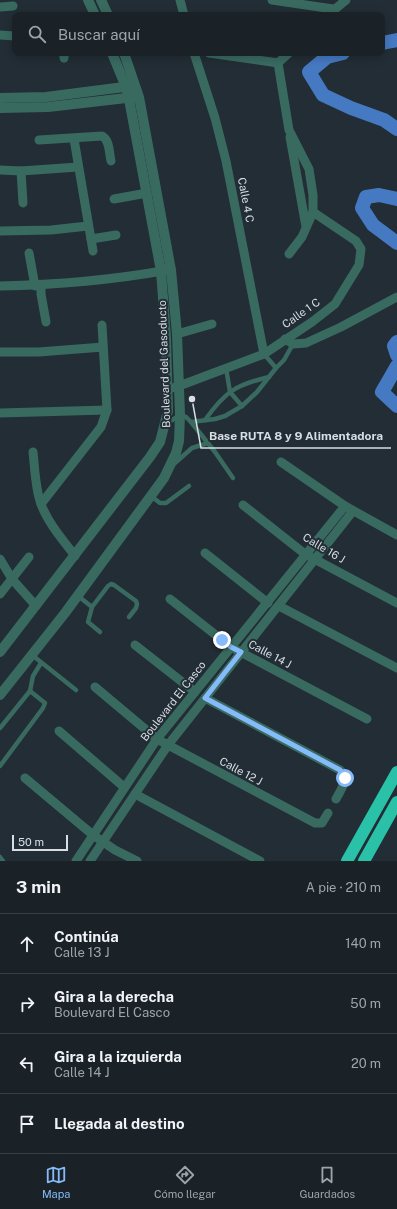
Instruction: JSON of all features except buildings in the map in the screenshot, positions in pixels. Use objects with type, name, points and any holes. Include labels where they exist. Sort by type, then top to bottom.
[{"type":"highway","points":[[347,861],[397,772]]},
{"type":"highway","points":[[364,861],[397,802]]},
{"type":"street","points":[[88,0],[94,12]]},
{"type":"street","points":[[101,0],[107,12]]},
{"type":"street","points":[[180,0],[183,12]]},
{"type":"street","points":[[272,0],[330,12],[346,0]]},
{"type":"street","points":[[0,7],[13,6]]},
{"type":"street","points":[[0,35],[12,36]]},
{"type":"street","points":[[114,56],[131,86]]},
{"type":"street","points":[[0,108],[48,107],[134,98],[125,56]]},
{"type":"street","name":"Calle 4 C","points":[[195,56],[215,118],[226,161],[264,354]]},
{"type":"street","points":[[228,56],[278,64]]},
{"type":"street","points":[[278,64],[286,56]]},
{"type":"street","points":[[278,64],[306,228]]},
{"type":"street","points":[[0,98],[46,97],[131,86]]},
{"type":"street","name":"Boulevard del Gasoducto","points":[[0,652],[150,457],[160,442],[166,424],[168,411],[168,389],[166,271],[147,193],[134,98]]},
{"type":"street","name":"Boulevard del Gasoducto","points":[[0,695],[78,596],[151,496],[170,467],[176,454],[179,441],[180,415],[177,334],[134,98]]},
{"type":"street","points":[[289,130],[309,169],[313,195],[313,212],[297,245],[289,254]]},
{"type":"street","points":[[39,140],[74,139],[102,136],[107,141],[111,161]]},
{"type":"street","points":[[74,139],[93,251]]},
{"type":"street","points":[[0,170],[22,171],[78,167]]},
{"type":"street","points":[[22,171],[23,203]]},
{"type":"street","points":[[114,199],[147,193]]},
{"type":"street","name":"Calle 1 C","points":[[168,389],[264,354],[289,341],[335,304],[359,265],[361,249],[356,241],[313,212]]},
{"type":"street","points":[[0,230],[51,230],[88,226]]},
{"type":"street","points":[[91,239],[116,235]]},
{"type":"street","points":[[29,253],[41,294],[46,322]]},
{"type":"street","points":[[0,286],[38,285],[100,280],[166,271]]},
{"type":"street","points":[[289,341],[306,343],[342,327],[397,297]]},
{"type":"street","points":[[177,334],[212,324]]},
{"type":"street","points":[[41,504],[101,427],[107,410],[102,325]]},
{"type":"street","points":[[0,352],[39,352],[103,347]]},
{"type":"street","points":[[0,413],[107,410]]},
{"type":"street","points":[[33,452],[41,504],[59,535],[75,556]]},
{"type":"street","points":[[281,462],[344,506],[397,535]]},
{"type":"street","name":"Calle 16 J","points":[[243,505],[306,554],[397,603]]},
{"type":"street","name":"Boulevard El Casco","points":[[76,861],[124,787],[154,736],[195,692],[268,603],[344,506]]},
{"type":"street","name":"Boulevard El Casco","points":[[90,861],[168,745],[353,511]]},
{"type":"street","points":[[205,554],[268,603]]},
{"type":"street","points":[[0,594],[29,557]]},
{"type":"street","points":[[0,559],[12,579],[36,606]]},
{"type":"street","name":"Calle 14 J","points":[[170,599],[231,647],[367,719]]},
{"type":"street","points":[[279,606],[397,668]]},
{"type":"street","points":[[135,645],[195,692]]},
{"type":"street","name":"Calle 12 J","points":[[95,687],[154,736],[168,745],[315,823],[322,823],[328,813]]},
{"type":"street","points":[[205,698],[340,770],[344,774],[345,778],[336,799]]},
{"type":"street","points":[[59,731],[124,787]]},
{"type":"street","points":[[25,778],[93,835],[137,861]]},
{"type":"street","points":[[136,794],[260,861]]},
{"type":"lane","points":[[191,422],[225,416],[242,406],[257,392],[284,360],[289,341]]},
{"type":"lane","points":[[264,354],[276,368]]},
{"type":"lane","points":[[226,368],[230,392],[242,406]]},
{"type":"lane","points":[[205,420],[221,399],[230,392],[248,382],[269,376]]},
{"type":"lane","points":[[166,424],[180,415],[186,417],[208,443],[233,478]]},
{"type":"lane","points":[[170,467],[192,448],[208,443]]},
{"type":"lane","points":[[151,496],[160,503],[166,503],[188,486]]},
{"type":"lane","points":[[100,632],[88,622],[92,607],[111,584],[136,601],[137,604],[129,617]]},
{"type":"lane","points":[[78,596],[92,607]]},
{"type":"lane","points":[[32,655],[76,690]]},
{"type":"lane","points":[[0,728],[30,691],[33,676],[42,663]]},
{"type":"lane","points":[[0,766],[43,708],[44,703],[30,691]]},
{"type":"lane","points":[[0,857],[2,861]]},
{"type":"waterway","points":[[385,42],[397,40]]},
{"type":"waterway","points":[[331,56],[327,57],[309,72],[323,95],[351,108],[384,120],[397,129]]},
{"type":"waterway","points":[[397,199],[379,195],[366,197],[362,208],[373,225],[397,243]]},
{"type":"waterway","points":[[397,342],[394,346],[397,355]]},
{"type":"waterway","points":[[397,366],[382,392],[397,406]]},
{"type":"place","name":"Base RUTA 8 y 9 Alimentadora","points":[[192,399]]},
{"type":"route","points":[[222,640],[241,652],[205,698],[340,770],[344,774],[345,778]]}]
